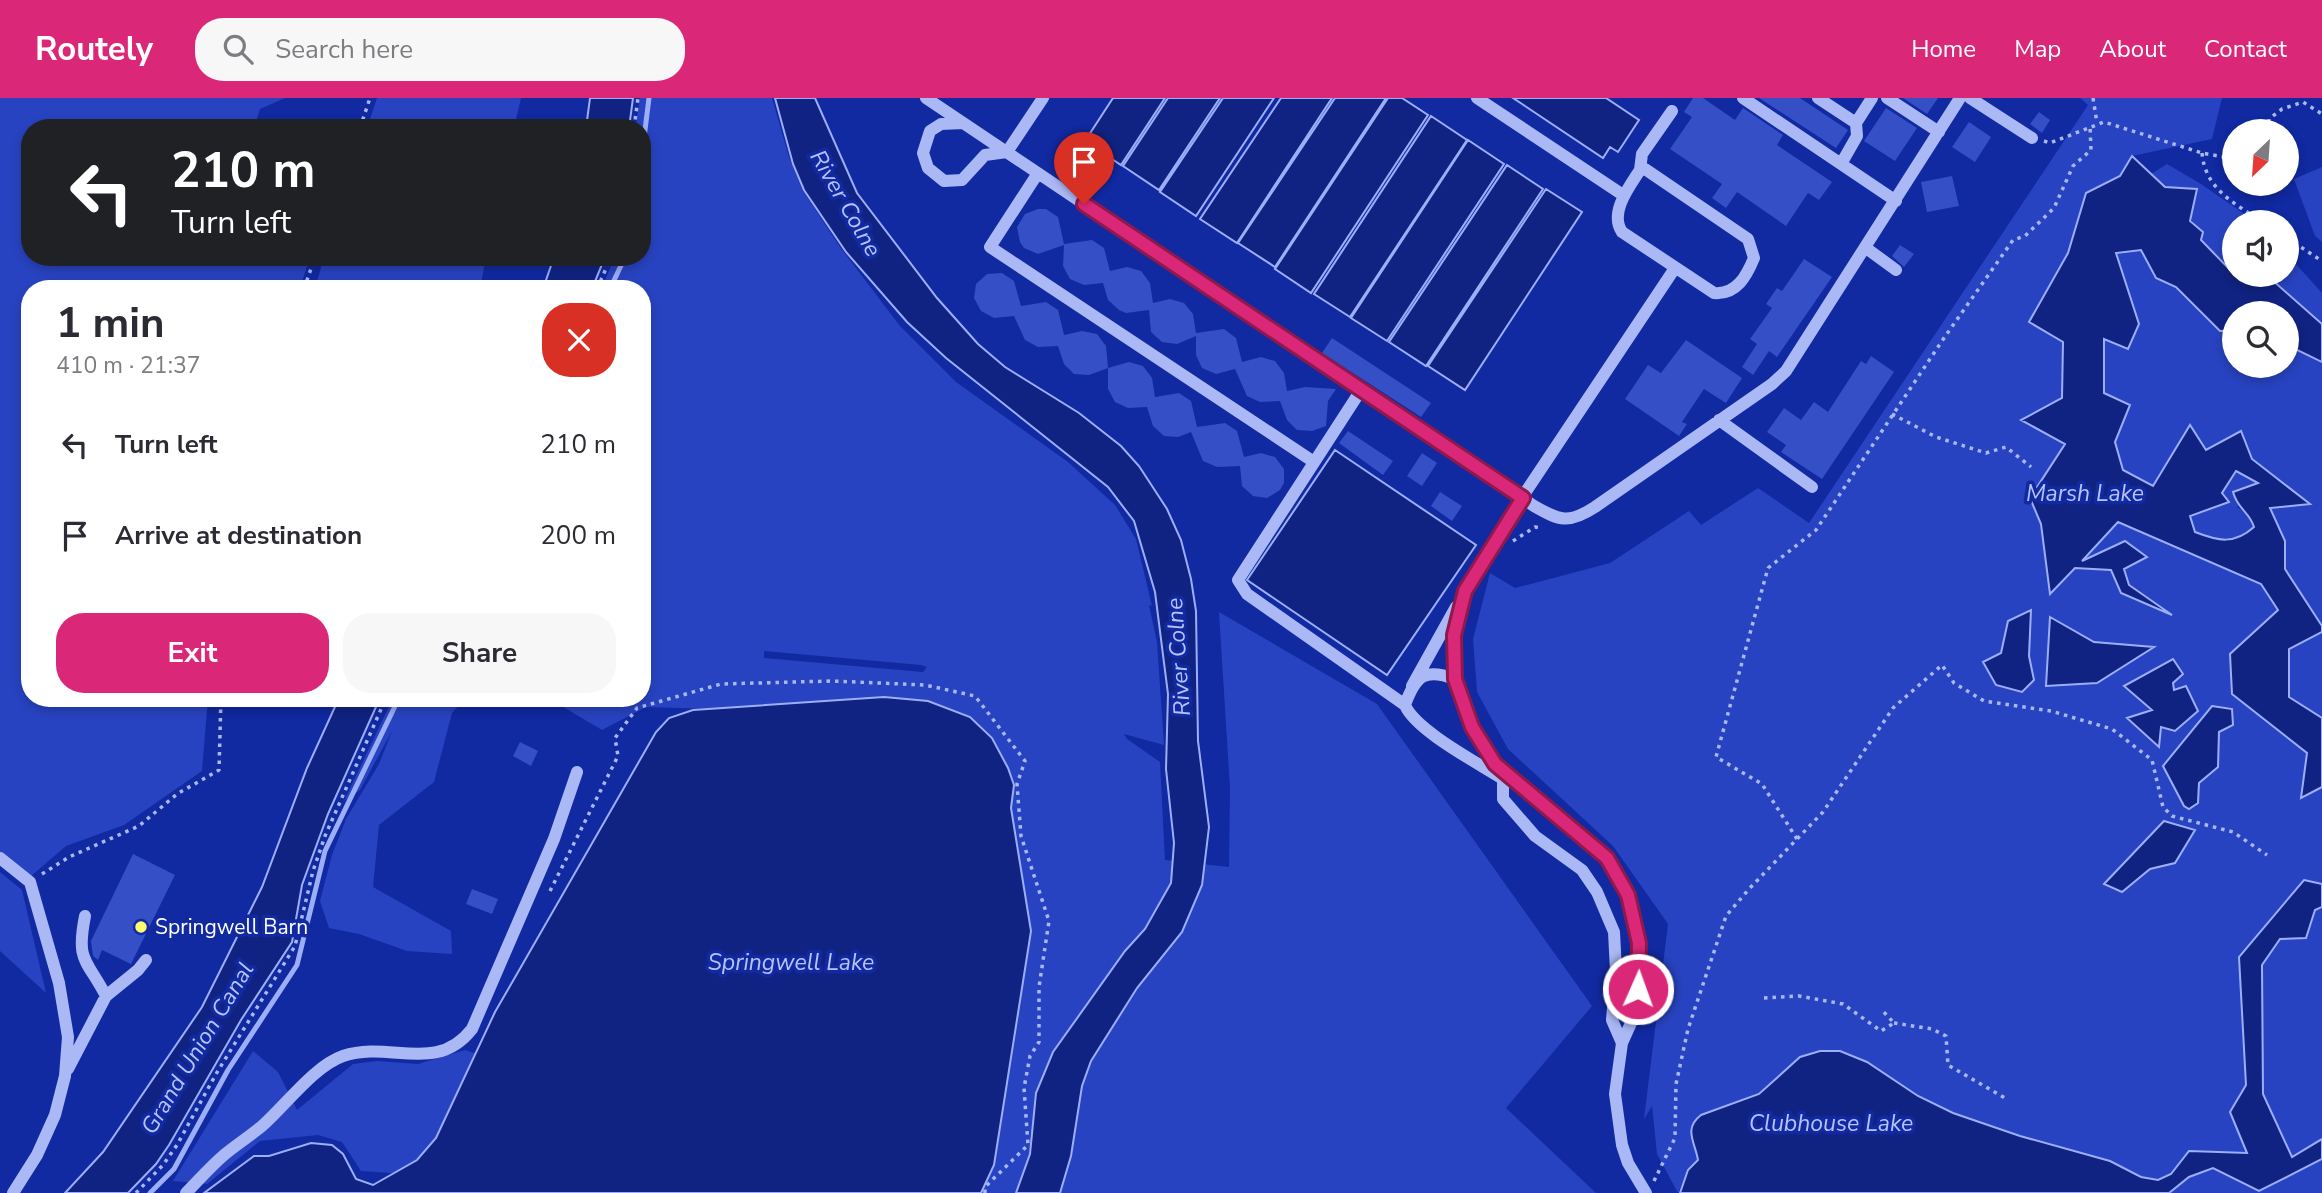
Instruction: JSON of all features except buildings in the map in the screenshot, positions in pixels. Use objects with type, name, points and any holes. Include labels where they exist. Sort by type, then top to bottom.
[{"type":"street","points":[[926,98],[1523,498],[1552,517],[1567,520],[1579,517],[1772,384],[1786,371],[1960,98]]},
{"type":"street","points":[[963,123],[941,124],[930,131],[923,153],[928,168],[944,181],[962,180],[985,155],[1007,152],[1043,98]]},
{"type":"street","points":[[1476,98],[1623,195]]},
{"type":"street","points":[[1743,98],[1896,201]]},
{"type":"street","points":[[1818,98],[1856,123]]},
{"type":"street","points":[[1841,163],[1857,136],[1856,123],[1872,98]]},
{"type":"street","points":[[1887,98],[1938,132]]},
{"type":"street","points":[[1970,98],[2032,138]]},
{"type":"street","points":[[1640,170],[1646,169],[1653,173],[1741,232],[1753,249],[1754,258],[1745,278],[1732,290],[1722,294],[1714,293],[1622,232],[1618,218],[1623,195],[1640,170],[1642,154],[1672,111]]},
{"type":"street","points":[[1038,173],[990,247],[1314,462]]},
{"type":"street","points":[[1866,248],[1896,270]]},
{"type":"street","points":[[1405,705],[1412,686],[1465,591],[1675,268]]},
{"type":"street","points":[[1361,390],[1238,580],[1247,594],[1405,705],[1410,717],[1423,728],[1503,779]]},
{"type":"street","points":[[1720,420],[1812,486]]},
{"type":"street","points":[[1465,591],[1454,635],[1455,679],[1472,727],[1503,779],[1503,799],[1535,836],[1581,870],[1597,892],[1614,932],[1616,971],[1612,1020],[1622,1043]]},
{"type":"street","points":[[1412,686],[1422,677],[1436,672],[1455,679]]},
{"type":"street","points":[[1495,764],[1607,858],[1628,895],[1639,943],[1638,989],[1631,1023],[1622,1043],[1615,1094],[1622,1145],[1628,1163],[1650,1187]]},
{"type":"street","points":[[186,1193],[223,1156],[261,1126],[323,1068],[342,1056],[447,1051],[462,1042],[472,1029],[554,839],[577,772]]},
{"type":"street","points":[[0,858],[30,882],[59,983],[68,1037],[65,1076]]},
{"type":"street","points":[[85,916],[81,934],[82,958],[106,996]]},
{"type":"street","points":[[13,1193],[37,1155],[51,1125],[65,1076],[106,996],[146,960]]},
{"type":"path","points":[[363,119],[370,98]]},
{"type":"path","points":[[635,119],[638,98]]},
{"type":"path","points":[[2093,98],[2098,124]]},
{"type":"path","points":[[2269,119],[2282,109],[2303,102],[2322,114]]},
{"type":"path","points":[[2032,138],[2050,143],[2104,122],[2202,153],[2222,157]]},
{"type":"path","points":[[1797,839],[1762,784],[1716,757],[1768,568],[1816,530],[1892,414],[2013,240],[2025,236],[2054,208],[2073,166],[2091,150],[2090,126]]},
{"type":"path","points":[[2202,153],[2203,165],[2218,192],[2245,210]]},
{"type":"path","points":[[2299,246],[2322,261]]},
{"type":"path","points":[[1892,414],[1936,437],[1986,453],[2006,447],[2031,467]]},
{"type":"path","points":[[1511,542],[1535,527],[1549,529]]},
{"type":"path","points":[[1650,1187],[1675,1138],[1676,1084],[1688,1029],[1726,916],[1824,812],[1893,708],[1942,665],[1954,683],[1984,701],[2051,711],[2112,729],[2151,760],[2163,807],[2172,816],[2233,832],[2267,855]]},
{"type":"path","points":[[651,704],[721,684],[832,681],[925,684],[975,696],[1025,761],[1017,784],[1021,836],[1049,920],[1039,987],[1039,1042],[1030,1056],[1024,1088],[1028,1145],[985,1187],[985,1193]]},
{"type":"path","points":[[30,882],[69,857],[139,826],[177,794],[219,770],[221,707]]},
{"type":"path","points":[[136,1193],[163,1165],[177,1144],[216,1074],[295,946],[313,871],[325,836],[382,707]]},
{"type":"path","points":[[550,890],[618,756],[615,738],[640,707]]},
{"type":"path","points":[[1763,999],[1799,996],[1843,1004],[1881,1031],[1894,1023]]},
{"type":"path","points":[[1881,1009],[1894,1023],[1932,1029],[1946,1036],[1948,1065],[2005,1098]]},
{"type":"shaded area","points":[[0,98],[285,98],[260,109],[257,119],[21,119],[21,266],[307,266],[303,280],[21,280],[21,707],[207,707],[202,771],[124,825],[66,846],[23,883],[0,865]]},
{"type":"shaded area","points":[[377,98],[521,98],[516,119],[370,119]]},
{"type":"shaded area","points":[[640,98],[772,98],[789,157],[803,191],[840,247],[900,326],[956,382],[1068,462],[1115,505],[1136,539],[1152,606],[1149,605],[1157,642],[1164,745],[1124,734],[1127,739],[1160,762],[1165,860],[1229,867],[1230,788],[1219,612],[1377,704],[1592,1006],[1506,1108],[1596,1193],[957,1193],[952,716],[646,707],[651,707],[651,280],[605,280],[611,266],[651,266],[651,119],[637,119]],"holes":[[[764,651],[927,667],[923,672],[764,658]]]},
{"type":"shaded area","points":[[2080,98],[2222,98],[2212,139],[2132,156],[2120,176],[2086,193],[2068,253],[2029,322],[2063,342],[2065,444],[2031,498],[2041,524],[2050,593],[2075,567],[2111,570],[2121,593],[2168,612],[2129,585],[2124,569],[2080,562],[2118,522],[2261,584],[2278,610],[2230,653],[2232,693],[2308,754],[2301,797],[2322,787],[2322,884],[2304,881],[2239,957],[2246,1085],[2230,1112],[2247,1153],[2189,1151],[2171,1174],[2158,1180],[2141,1177],[2110,1161],[2020,1136],[1953,1113],[1918,1096],[1786,1069],[1759,1094],[1701,1115],[1695,1120],[1698,1160],[1688,1170],[1678,1193],[1657,1154],[1652,1106],[1644,1119],[1668,924],[1613,846],[1508,749],[1477,692],[1473,639],[1490,573],[1515,588],[1610,563],[1689,511],[1701,525],[1758,488],[1809,523],[2088,105]]},
{"type":"shaded area","points":[[2167,164],[2239,210],[2222,210],[2222,260],[2200,240],[2202,232],[2151,174]]},
{"type":"shaded area","points":[[2322,167],[2322,242],[2315,236],[2300,195],[2300,176]]},
{"type":"shaded area","points":[[2141,250],[2157,278],[2176,287],[2222,331],[2222,378],[2299,378],[2299,351],[2322,362],[2322,626],[2285,569],[2285,541],[2270,508],[2309,504],[2252,459],[2206,450],[2189,426],[2153,486],[2123,470],[2115,442],[2130,405],[2104,394],[2104,338],[2139,324],[2116,252]]},
{"type":"shaded area","points":[[321,266],[484,266],[482,280],[318,280]]},
{"type":"shaded area","points":[[2299,267],[2322,293],[2322,324],[2299,301],[2280,287],[2299,287]]},
{"type":"shaded area","points":[[2236,471],[2259,483],[2237,507],[2251,517],[2255,527],[2240,537],[2226,540],[2195,532],[2190,516],[2228,502],[2222,493]]},
{"type":"shaded area","points":[[2322,632],[2322,718],[2289,697],[2289,649]]},
{"type":"shaded area","points":[[389,707],[457,707],[452,713],[434,782],[379,825],[373,887],[451,931],[452,954],[407,951],[359,934],[329,928],[320,901],[332,855],[346,819],[379,764],[392,731],[360,790],[344,801]]},
{"type":"shaded area","points":[[563,707],[646,707],[602,730]]},
{"type":"shaded area","points":[[0,872],[22,890],[46,993],[0,951]]},
{"type":"shaded area","points":[[2322,907],[2322,1139],[2293,1157],[2263,1095],[2262,965],[2280,939],[2306,938],[2315,910]]},
{"type":"shaded area","points":[[465,1050],[493,1059],[422,1175],[361,1171],[342,1142],[318,1135],[260,1141],[207,1184],[173,1181],[253,1051],[278,1072],[297,1110],[353,1064],[377,1061],[418,1064]]},
{"type":"shaded area","points":[[2322,1159],[2322,1193],[2169,1193],[2189,1177],[2213,1168],[2259,1191]]},
{"type":"water","points":[[590,98],[633,98],[630,119],[587,119]]},
{"type":"water","name":"River Colne","points":[[775,98],[815,98],[857,193],[937,298],[978,344],[1005,367],[1079,413],[1121,446],[1139,466],[1167,509],[1181,540],[1196,611],[1198,741],[1209,827],[1202,885],[1182,932],[1137,988],[1091,1061],[1082,1086],[1071,1156],[1060,1193],[1016,1193],[1030,1154],[1036,1093],[1053,1052],[1125,951],[1145,929],[1171,883],[1174,843],[1166,769],[1168,694],[1155,592],[1134,521],[1108,487],[946,358],[907,322],[846,252],[804,190],[793,164]]},
{"type":"water","points":[[1113,98],[1165,98],[1121,165],[1085,141]]},
{"type":"water","points":[[1168,98],[1220,98],[1159,190],[1123,166]]},
{"type":"water","points":[[1223,98],[1274,98],[1196,216],[1160,192]]},
{"type":"water","points":[[1281,98],[1332,98],[1237,243],[1200,219]]},
{"type":"water","points":[[1335,98],[1386,98],[1275,267],[1238,243]]},
{"type":"water","points":[[1388,98],[1402,98],[1428,115],[1311,293],[1275,269]]},
{"type":"water","points":[[1513,98],[1606,98],[1639,120],[1618,152],[1610,147],[1603,158]]},
{"type":"water","points":[[1431,116],[1467,140],[1350,317],[1314,294]]},
{"type":"water","points":[[1468,140],[1504,164],[1387,341],[1351,318]]},
{"type":"water","name":"Marsh Lake","points":[[2132,156],[2165,187],[2197,189],[2190,221],[2203,232],[2201,240],[2222,262],[2222,287],[2280,287],[2296,301],[2222,301],[2220,331],[2176,287],[2156,278],[2141,250],[2116,253],[2139,324],[2128,349],[2104,339],[2104,393],[2130,405],[2115,442],[2123,470],[2153,486],[2190,425],[2206,450],[2241,431],[2252,459],[2310,504],[2270,508],[2285,541],[2285,569],[2322,626],[2322,632],[2289,649],[2289,697],[2322,718],[2322,787],[2301,798],[2307,753],[2232,694],[2230,654],[2278,610],[2261,584],[2118,522],[2082,561],[2125,541],[2147,557],[2124,569],[2129,585],[2172,615],[2121,593],[2111,570],[2075,568],[2050,594],[2041,524],[2030,498],[2065,444],[2021,420],[2062,398],[2063,342],[2029,322],[2068,253],[2086,193],[2120,176]],"holes":[[[2236,471],[2258,483],[2233,492],[2254,527],[2240,537],[2226,540],[2195,532],[2190,516],[2229,502],[2222,493]]]},
{"type":"water","points":[[1507,165],[1543,189],[1426,366],[1389,342]]},
{"type":"water","points":[[1546,189],[1582,212],[1465,390],[1428,366]]},
{"type":"water","points":[[551,266],[601,266],[596,280],[546,280]]},
{"type":"water","name":"Marsh Lake","points":[[2299,304],[2322,324],[2322,362],[2299,351]]},
{"type":"water","points":[[1335,450],[1476,545],[1387,675],[1247,580]]},
{"type":"water","points":[[2031,610],[2029,656],[2034,680],[2022,692],[1996,685],[1983,662],[2001,653],[2008,621]]},
{"type":"water","points":[[2050,617],[2094,642],[2154,647],[2097,683],[2046,686]]},
{"type":"water","points":[[2173,659],[2183,674],[2173,683],[2174,690],[2186,686],[2198,711],[2175,731],[2161,727],[2159,747],[2127,718],[2152,710],[2124,686]]},
{"type":"water","name":"Springwell Lake","points":[[884,697],[928,701],[970,717],[992,738],[1014,785],[1011,808],[1031,931],[994,1165],[981,1193],[204,1193],[254,1156],[269,1156],[311,1143],[332,1145],[343,1154],[356,1179],[373,1185],[417,1160],[436,1138],[495,1012],[656,732],[669,718],[693,710]]},
{"type":"water","points":[[2212,706],[2232,709],[2233,725],[2219,732],[2218,767],[2199,783],[2198,803],[2189,809],[2184,806],[2163,766]]},
{"type":"water","name":"Grand Union Canal","points":[[335,707],[376,707],[328,814],[302,885],[292,942],[241,1020],[169,1145],[156,1164],[128,1193],[65,1193],[103,1152],[202,1007],[262,887],[307,768]]},
{"type":"water","points":[[2164,821],[2195,830],[2175,863],[2150,869],[2122,892],[2104,884]]},
{"type":"water","name":"Clubhouse Lake","points":[[2304,880],[2322,884],[2322,907],[2315,910],[2306,938],[2280,939],[2262,965],[2263,1094],[2292,1157],[2322,1139],[2322,1159],[2259,1191],[2213,1168],[2189,1177],[2169,1193],[1680,1193],[1688,1170],[1698,1160],[1691,1131],[1696,1120],[1701,1115],[1759,1094],[1800,1057],[1820,1051],[1840,1051],[1867,1062],[1918,1096],[1953,1113],[2020,1136],[2110,1161],[2141,1177],[2158,1180],[2171,1174],[2189,1151],[2247,1153],[2230,1112],[2246,1085],[2239,957]]},
{"type":"waterway","points":[[646,119],[649,98]]},
{"type":"waterway","points":[[614,280],[621,266]]},
{"type":"waterway","points":[[150,1193],[174,1169],[228,1070],[297,965],[325,851],[395,707]]},
{"type":"place","name":"Springwell Barn","points":[[141,927]]},
{"type":"route","points":[[1084,204],[1523,498],[1465,591],[1454,635],[1455,679],[1472,727],[1495,764],[1607,858],[1628,895],[1639,943],[1638,989]]}]
